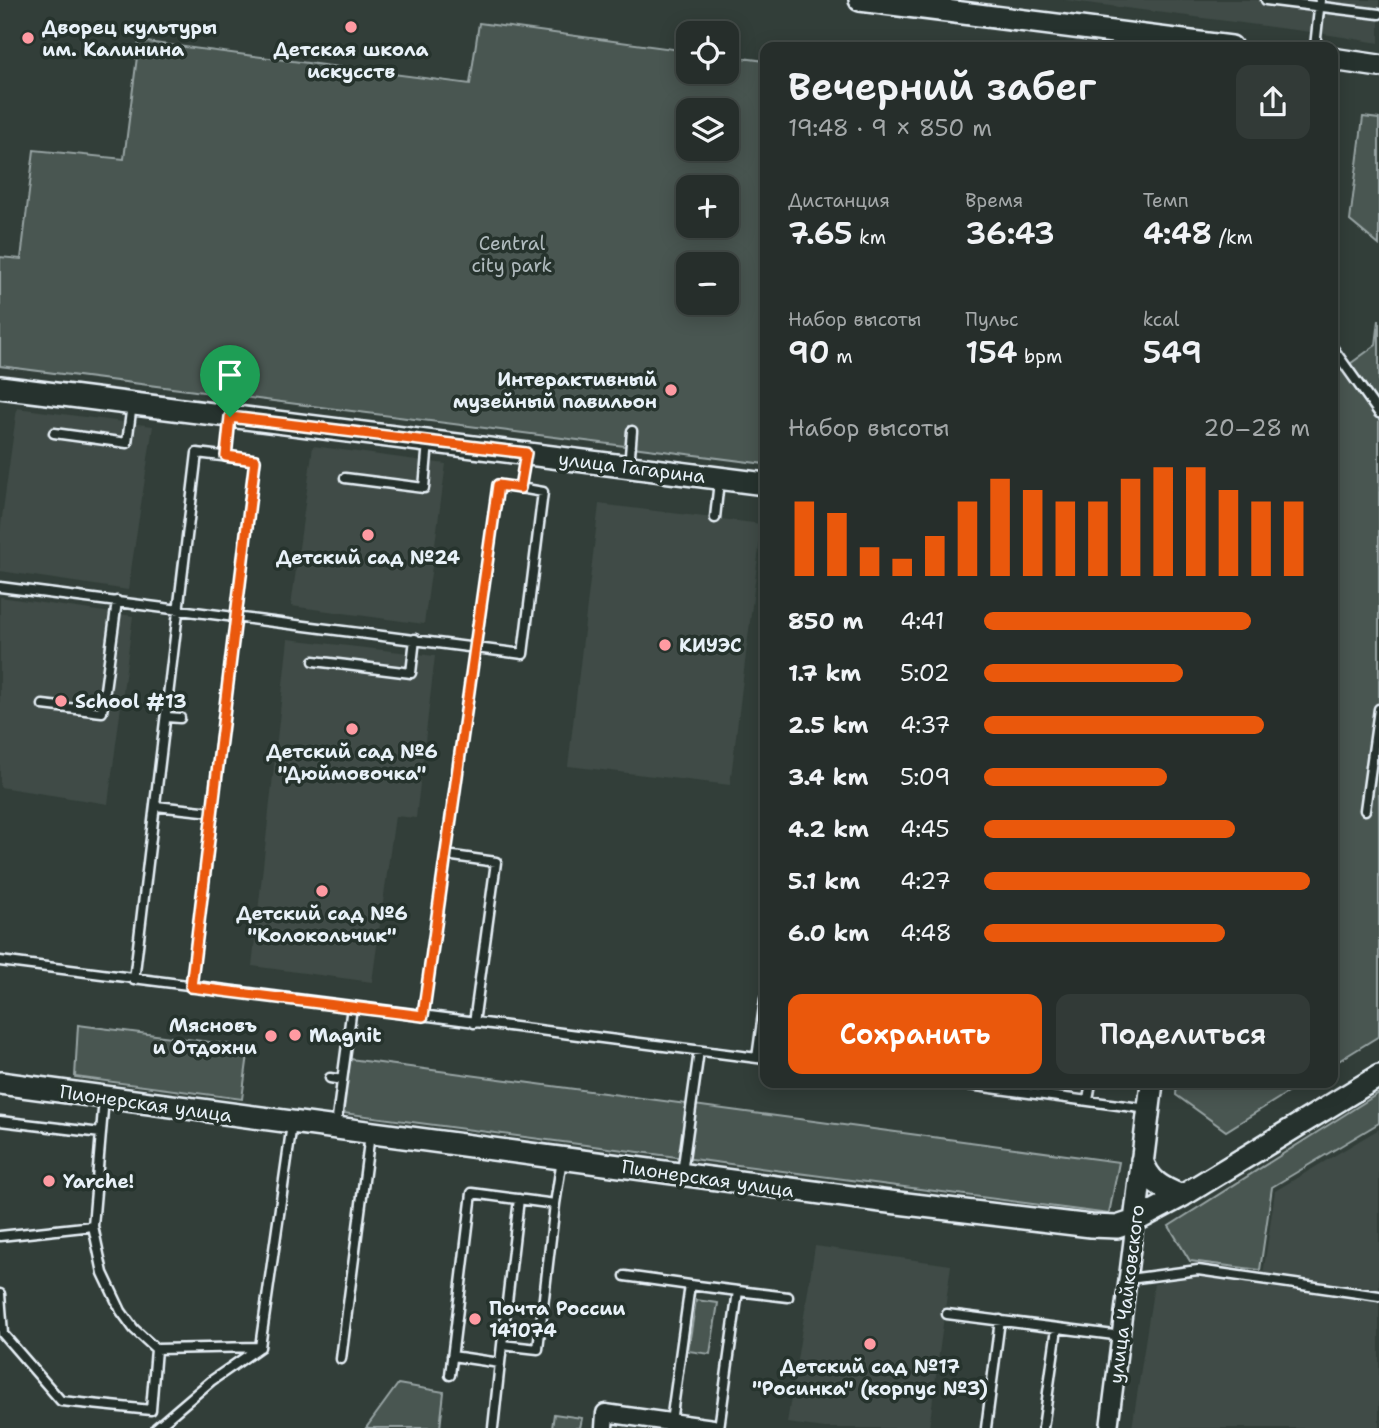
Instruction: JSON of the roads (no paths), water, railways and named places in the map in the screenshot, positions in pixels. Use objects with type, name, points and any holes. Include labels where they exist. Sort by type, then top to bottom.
[{"type":"main road","points":[[860,0],[969,8],[1197,42]]},
{"type":"main road","points":[[1338,60],[1379,66]]},
{"type":"main road","name":"улица Гагарина","points":[[0,387],[760,483]]},
{"type":"main road","name":"Пионерская улица","points":[[0,1083],[934,1208],[1117,1227],[1135,1221],[1182,1196],[1379,1076]]},
{"type":"main road","name":"улица Чайковского","points":[[1135,1221],[1151,1088]]},
{"type":"main road","name":"улица Чайковского","points":[[1142,1160],[1146,1174],[1154,1182],[1182,1196]]},
{"type":"street","name":"улица Чайковского","points":[[1109,1428],[1135,1221]]},
{"type":"street","points":[[605,1420],[671,1422],[713,1428]]},
{"type":"lane","points":[[1266,0],[1320,3],[1379,14]]},
{"type":"lane","points":[[1316,42],[1320,3]]},
{"type":"lane","points":[[1338,355],[1379,413]]},
{"type":"lane","points":[[54,433],[127,443],[132,404]]},
{"type":"lane","points":[[226,456],[230,417]]},
{"type":"lane","points":[[629,467],[632,431]]},
{"type":"lane","points":[[345,478],[424,488],[428,442]]},
{"type":"lane","points":[[134,980],[197,453],[226,456],[255,460],[191,987]]},
{"type":"lane","points":[[520,488],[526,453]]},
{"type":"lane","points":[[715,518],[719,478]]},
{"type":"lane","points":[[0,587],[415,639],[475,647],[523,654],[543,492],[498,485],[475,647],[446,855],[423,1016]]},
{"type":"lane","points":[[43,705],[102,712],[117,601]]},
{"type":"lane","points":[[314,661],[411,673],[415,639]]},
{"type":"lane","points":[[1365,810],[1379,709]]},
{"type":"lane","points":[[167,717],[180,718]]},
{"type":"lane","points":[[156,806],[212,812]]},
{"type":"lane","points":[[446,855],[496,862],[474,1023]]},
{"type":"lane","points":[[0,961],[50,964],[134,980],[760,1059]]},
{"type":"lane","points":[[336,1128],[352,1007]]},
{"type":"lane","points":[[682,1175],[699,1051]]},
{"type":"lane","points":[[330,1078],[342,1080]]},
{"type":"lane","points":[[994,1088],[1148,1109]]},
{"type":"lane","points":[[1033,1093],[1034,1088]]},
{"type":"lane","points":[[1088,1100],[1090,1088]]},
{"type":"lane","points":[[104,1097],[93,1226],[103,1273],[121,1311],[134,1329],[156,1349],[261,1347]]},
{"type":"lane","points":[[0,1121],[101,1133]]},
{"type":"lane","points":[[156,1428],[211,1381],[261,1347],[292,1122]]},
{"type":"lane","points":[[341,1359],[370,1134]]},
{"type":"lane","points":[[502,1345],[538,1349],[562,1159]]},
{"type":"lane","points":[[450,1375],[471,1193],[555,1205]]},
{"type":"lane","points":[[492,1428],[519,1199]]},
{"type":"lane","points":[[0,1236],[93,1226]]},
{"type":"lane","points":[[1129,1279],[1198,1270],[1379,1296]]},
{"type":"lane","points":[[625,1276],[788,1297]]},
{"type":"lane","points":[[671,1422],[690,1284]]},
{"type":"lane","points":[[719,1428],[738,1291]]},
{"type":"lane","points":[[0,1294],[3,1334],[61,1401],[151,1410],[156,1349]]},
{"type":"lane","points":[[947,1314],[1122,1336]]},
{"type":"lane","points":[[986,1428],[1000,1320]]},
{"type":"lane","points":[[1043,1428],[1057,1328]]},
{"type":"lane","points":[[452,1356],[500,1363]]},
{"type":"place","name":"Детская школа искусств","points":[[351,27]]},
{"type":"place","name":"Дворец культуры им. Калинина","points":[[28,38]]},
{"type":"place","name":"Интерактивный музейный павильон","points":[[671,390]]},
{"type":"place","name":"Детский сад №24","points":[[368,535]]},
{"type":"place","name":"КИУЭС","points":[[665,645]]},
{"type":"place","name":"School #13","points":[[61,701]]},
{"type":"place","name":"Детский сад №6 \"Дюймовочка\"","points":[[352,729]]},
{"type":"place","name":"Детский сад №6 \"Колокольчик\"","points":[[322,891]]},
{"type":"place","name":"Magnit","points":[[295,1035]]},
{"type":"place","name":"Мясновъ и Отдохни","points":[[271,1036]]},
{"type":"place","name":"Yarche!","points":[[49,1181]]},
{"type":"place","name":"Почта России 141074","points":[[475,1319]]},
{"type":"place","name":"Детский сад №17 \"Росинка\" (корпус №3)","points":[[870,1344]]},
{"type":"park label","name":"Central city park","points":[[512,254]]}]
